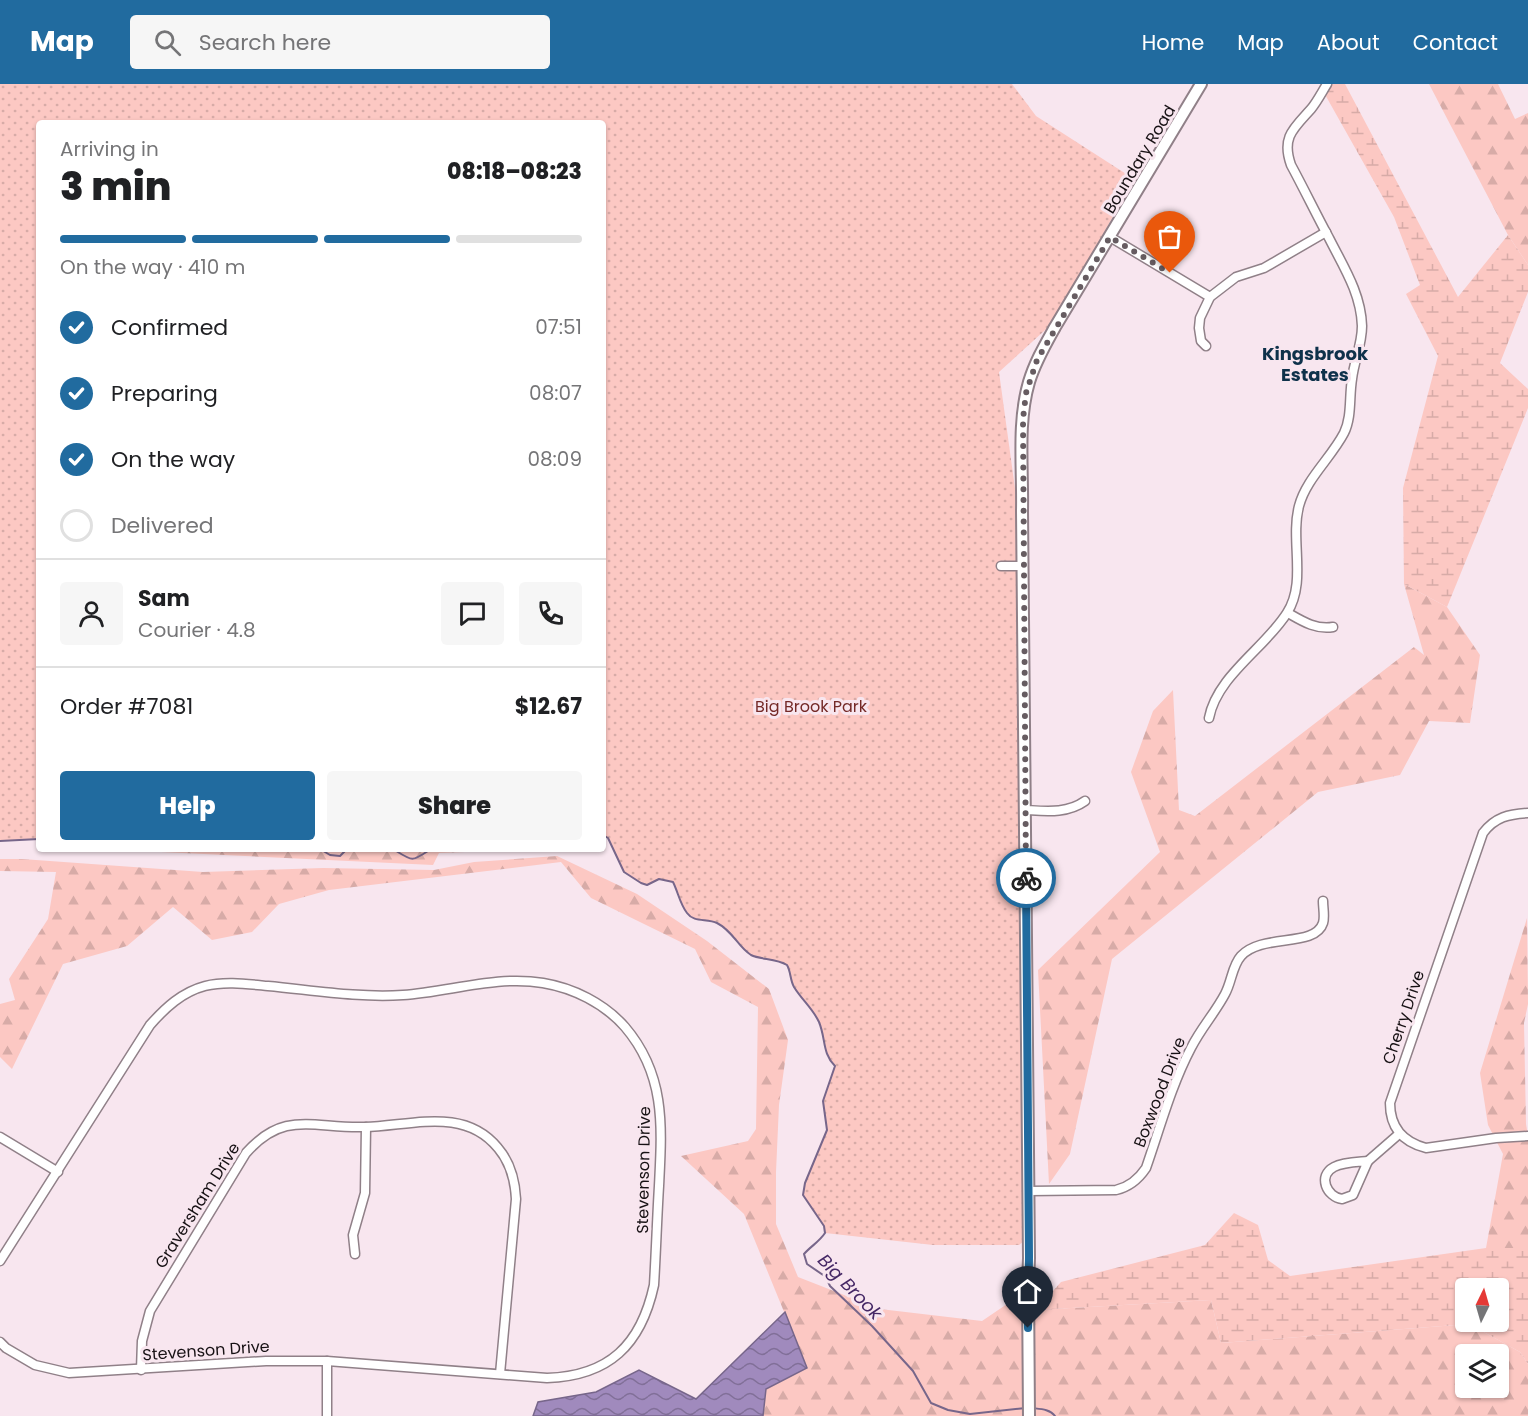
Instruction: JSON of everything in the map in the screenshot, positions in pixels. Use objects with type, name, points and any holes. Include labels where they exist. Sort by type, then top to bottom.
[{"type":"street","name":"Boundary Road","points":[[1029,1416],[1023,419],[1030,381],[1037,360],[1201,84]]},
{"type":"street","points":[[1209,717],[1220,691],[1288,613],[1297,582],[1296,525],[1299,508],[1308,487],[1344,433],[1348,417],[1352,376],[1361,341],[1361,317],[1356,292],[1291,165],[1287,149],[1293,129],[1311,109],[1327,84]]},
{"type":"street","points":[[1206,346],[1199,328],[1200,318],[1210,297],[1236,277],[1264,268],[1326,232]]},
{"type":"street","points":[[1110,237],[1210,297]]},
{"type":"street","points":[[1001,566],[1023,566]]},
{"type":"street","points":[[1288,613],[1311,625],[1334,627]]},
{"type":"street","points":[[1025,810],[1065,810],[1076,807],[1084,801]]},
{"type":"street","name":"Cherry Drive","points":[[1399,1134],[1390,1111],[1392,1094],[1479,840],[1494,821],[1514,814],[1528,813]]},
{"type":"street","name":"Boxwood Drive","points":[[1029,1191],[1116,1190],[1128,1186],[1141,1175],[1146,1168],[1186,1057],[1202,1028],[1226,993],[1236,963],[1243,954],[1260,943],[1309,937],[1317,933],[1323,920],[1323,900]]},
{"type":"street","name":"Stevenson Drive","points":[[0,1262],[150,1025],[174,1001],[204,986],[238,983],[382,995],[435,992],[508,981],[543,983],[573,990],[601,1005],[624,1026],[639,1046],[655,1082],[662,1129],[654,1286],[649,1308],[634,1337],[602,1365],[585,1373],[547,1378],[327,1361],[266,1361],[86,1373],[52,1370],[35,1365],[0,1342]]},
{"type":"street","name":"Graversham Drive","points":[[141,1370],[142,1341],[150,1311],[246,1153],[254,1144],[270,1132],[302,1123],[366,1127],[438,1121],[456,1123],[482,1133],[506,1158],[514,1182],[516,1198],[500,1374]]},
{"type":"street","points":[[355,1254],[354,1235],[364,1193],[366,1127]]},
{"type":"street","points":[[1368,1161],[1338,1166],[1329,1171],[1325,1181],[1327,1189],[1331,1194],[1342,1199],[1353,1195],[1368,1161],[1399,1134],[1415,1145],[1434,1148],[1496,1138],[1528,1136]]},
{"type":"street","points":[[0,1137],[58,1172]]},
{"type":"street","points":[[327,1361],[327,1416]]},
{"type":"green space","name":"Big Brook Park","points":[[0,84],[1012,84],[1036,116],[1134,179],[1054,322],[999,372],[1017,503],[1024,1241],[1019,1245],[933,1245],[825,1233],[824,1226],[803,1195],[805,1183],[827,1131],[823,1101],[835,1066],[827,1054],[819,1020],[794,987],[787,965],[751,955],[723,926],[693,918],[683,905],[673,882],[659,879],[647,885],[624,872],[606,837],[606,120],[36,120],[36,839],[0,841]]},
{"type":"green space","points":[[1327,84],[1345,84],[1458,297],[1508,235],[1528,265],[1528,292],[1500,363],[1528,389],[1528,408],[1447,607],[1404,584],[1403,488],[1438,356],[1406,294],[1420,285],[1394,217],[1323,91]]},
{"type":"green space","points":[[1429,84],[1498,84],[1515,119],[1528,113],[1528,265],[1508,235]]},
{"type":"green space","points":[[1404,584],[1447,607],[1480,655],[1470,723],[1429,721],[1400,775],[1318,792],[1112,959],[1070,1154],[1049,1184],[1038,970],[1160,852],[1131,772],[1153,711],[1173,690],[1179,810],[1195,816],[1414,647],[1424,655]]},
{"type":"green space","points":[[161,852],[464,852],[439,853],[433,865]]},
{"type":"green space","points":[[557,856],[637,894],[707,941],[769,989],[788,1040],[779,1105],[776,1224],[798,1277],[880,1309],[982,1321],[1010,1302],[1036,1310],[1211,1300],[1221,1343],[1455,1325],[1455,1332],[1484,1332],[1505,1344],[1455,1344],[1455,1398],[1509,1398],[1509,1346],[1520,1352],[1528,1364],[1528,1416],[763,1416],[766,1389],[807,1368],[744,1214],[681,1156],[748,1141],[756,1129],[758,1007],[711,982],[695,949],[591,898],[561,862],[329,890],[279,904],[252,932],[212,940],[173,907],[127,946],[63,964],[12,1069],[0,1057],[0,1004],[15,1000],[9,979],[48,919],[56,872],[0,871],[0,859],[203,872],[323,868],[434,870],[474,862]]},
{"type":"green space","points":[[1527,918],[1528,1004],[1524,1023],[1528,1136],[1528,1248],[1486,1248],[1503,1154],[1488,1125],[1480,1073]]},
{"type":"green space","points":[[1234,1213],[1258,1225],[1268,1260],[1290,1276],[1486,1248],[1528,1248],[1528,1364],[1520,1352],[1509,1344],[1484,1332],[1509,1332],[1509,1278],[1455,1278],[1455,1325],[1221,1343],[1211,1300],[1036,1310],[1061,1282],[1205,1245]]},
{"type":"water","points":[[785,1312],[807,1368],[766,1389],[763,1416],[533,1416],[538,1402],[596,1392],[639,1370],[696,1399]]},
{"type":"waterway","name":"Big Brook","points":[[606,837],[624,872],[647,885],[659,879],[673,882],[690,916],[723,926],[751,955],[787,965],[794,987],[819,1022],[826,1051],[835,1066],[823,1101],[827,1130],[805,1183],[803,1195],[824,1226],[825,1233],[804,1254],[807,1264],[826,1277],[830,1286],[872,1326],[913,1371],[931,1403],[948,1410],[970,1414],[1026,1408]]},
{"type":"waterway","name":"Big Brook","points":[[0,841],[36,839]]},
{"type":"waterway","name":"Big Brook","points":[[325,852],[340,856],[344,852]]},
{"type":"waterway","name":"Big Brook","points":[[398,852],[412,859],[426,852]]},
{"type":"waterway","name":"Big Brook","points":[[1032,1408],[1048,1411],[1055,1416]]},
{"type":"way so far","points":[[1026,878],[1023,419],[1026,393],[1037,360],[1110,237],[1170,273]]},
{"type":"district","name":"Kingsbrook Estates","points":[[1315,364]]},
{"type":"route","points":[[1026,878],[1028,1328]]}]
